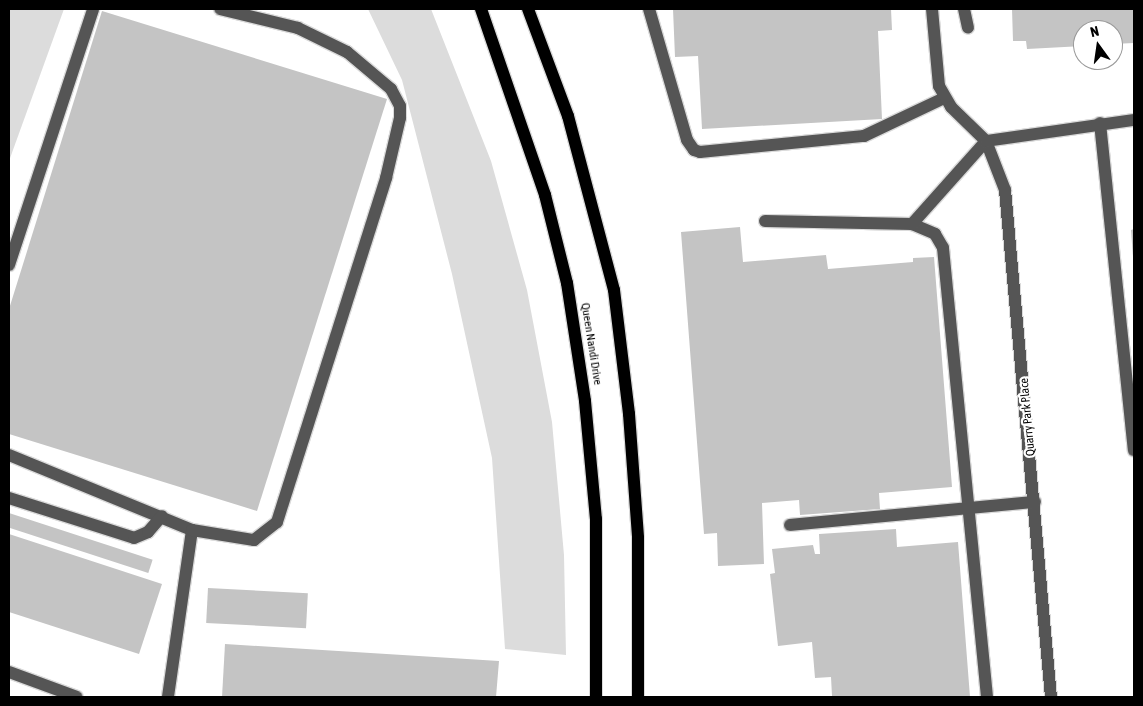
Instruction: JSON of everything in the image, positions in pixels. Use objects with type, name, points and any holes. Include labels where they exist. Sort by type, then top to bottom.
[{"type":"main road","name":"Queen Nandi Drive","points":[[481,9],[545,195],[567,283],[585,401],[596,519],[596,697]]},
{"type":"main road","points":[[528,9],[568,116],[614,290],[629,414],[638,538],[638,697]]},
{"type":"lane","points":[[9,265],[93,9]]},
{"type":"lane","points":[[9,455],[162,516],[192,530],[254,540],[277,522],[386,178],[400,118],[400,106],[391,88],[347,52],[298,28],[220,9]]},
{"type":"lane","points":[[650,9],[687,140],[694,150],[700,152],[864,136],[944,98]]},
{"type":"lane","points":[[932,9],[939,86],[944,98],[986,141]]},
{"type":"lane","points":[[964,9],[968,28]]},
{"type":"lane","points":[[912,224],[986,141],[1134,120]]},
{"type":"lane","points":[[1100,124],[1134,450]]},
{"type":"lane","name":"Quarry Park Place","points":[[986,141],[1005,190],[1009,216],[1051,697]]},
{"type":"lane","points":[[765,220],[912,224],[935,234],[945,255],[987,697]]},
{"type":"lane","points":[[9,498],[134,538],[148,532],[162,516]]},
{"type":"lane","points":[[790,525],[1035,502]]},
{"type":"lane","points":[[168,697],[192,530]]},
{"type":"lane","points":[[9,672],[78,697]]},
{"type":"shaded area","points":[[9,9],[64,9],[9,161]]},
{"type":"shaded area","points":[[368,9],[431,9],[491,161],[527,290],[552,422],[564,555],[566,655],[505,649],[492,458],[452,274],[402,80]]},
{"type":"building","points":[[673,9],[891,9],[892,30],[878,31],[882,119],[702,129],[698,56],[675,57]]},
{"type":"building","points":[[1012,9],[1134,9],[1134,43],[1123,44],[1123,20],[1073,20],[1073,47],[1027,49],[1026,41],[1013,41]]},
{"type":"building","points":[[102,11],[387,99],[257,511],[9,434],[9,309]]},
{"type":"building","points":[[740,227],[743,262],[826,255],[828,269],[913,262],[913,258],[934,257],[952,487],[879,493],[880,509],[800,515],[799,500],[762,503],[764,564],[718,566],[717,533],[704,534],[681,232]]},
{"type":"building","points":[[1134,229],[1134,257],[1133,257],[1131,230]]},
{"type":"building","points":[[9,513],[153,560],[148,573],[9,528]]},
{"type":"building","points":[[896,529],[897,547],[958,542],[970,697],[832,696],[831,677],[815,678],[812,642],[778,646],[770,574],[775,573],[772,549],[813,545],[815,554],[820,554],[819,534]]},
{"type":"building","points":[[9,534],[162,584],[139,654],[9,612]]},
{"type":"building","points":[[208,588],[308,593],[306,628],[206,623]]},
{"type":"building","points":[[225,644],[499,661],[496,697],[222,697]]}]
